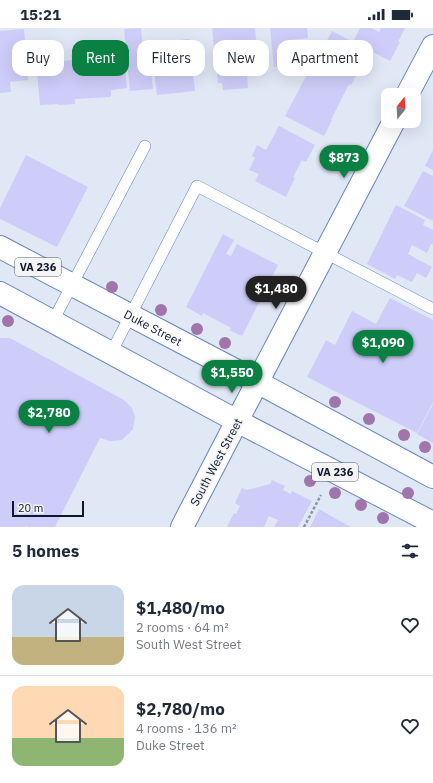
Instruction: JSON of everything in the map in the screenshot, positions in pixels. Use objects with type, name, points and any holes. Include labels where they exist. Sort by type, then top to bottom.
[{"type":"main road","points":[[411,88],[433,46]]},
{"type":"main road","name":"South West Street","points":[[182,527],[390,128]]},
{"type":"main road","name":"Duke Street","points":[[2,252],[72,285],[257,382],[433,477]]},
{"type":"main road","name":"VA 236","points":[[0,293],[237,421],[433,523]]},
{"type":"lane","points":[[53,321],[146,146]]},
{"type":"lane","points":[[111,353],[197,186],[433,309]]},
{"type":"path","points":[[304,527],[321,495]]},
{"type":"building","points":[[141,28],[142,40],[137,40],[137,76],[152,76],[153,89],[130,91],[129,40],[125,40],[124,29]]},
{"type":"building","points":[[212,28],[255,28],[256,40],[213,40]]},
{"type":"building","points":[[270,28],[307,28],[308,38],[277,40],[277,67],[274,67]]},
{"type":"building","points":[[360,28],[371,28],[379,32],[381,28],[405,28],[398,42],[400,42],[390,61],[373,52],[373,40],[354,40]]},
{"type":"building","points":[[24,29],[25,40],[12,40],[12,76],[28,76],[28,80],[10,82],[11,92],[0,93],[0,31]]},
{"type":"building","points":[[332,31],[349,40],[327,40]]},
{"type":"building","points":[[72,60],[72,76],[126,76],[127,88],[111,90],[111,97],[75,99],[75,104],[40,105],[37,76],[64,76],[64,61]]},
{"type":"building","points":[[155,76],[193,76],[195,91],[157,95]]},
{"type":"building","points":[[217,76],[247,76],[248,88],[223,90],[222,83],[218,83]]},
{"type":"building","points":[[306,76],[356,76],[351,85],[349,84],[324,136],[285,116]]},
{"type":"building","points":[[279,126],[315,145],[306,162],[302,160],[293,177],[295,178],[286,197],[255,181],[259,174],[249,170],[255,158],[252,156],[257,145],[266,150]]},
{"type":"building","points":[[433,150],[433,170],[425,166]]},
{"type":"building","points":[[26,155],[88,187],[57,247],[0,219],[0,208]]},
{"type":"building","points":[[423,171],[433,176],[433,221],[404,206]]},
{"type":"building","points":[[396,205],[425,220],[423,225],[433,230],[433,245],[431,244],[427,253],[412,245],[408,254],[432,267],[426,278],[417,273],[412,282],[397,275],[395,279],[367,264]]},
{"type":"building","points":[[223,234],[234,240],[226,254],[231,256],[237,244],[278,265],[242,336],[229,330],[231,328],[203,313],[202,316],[186,307]]},
{"type":"building","points":[[390,298],[433,320],[433,402],[417,433],[307,377],[326,340],[335,345],[352,311],[376,324]]},
{"type":"building","points":[[0,338],[10,338],[124,400],[132,408],[135,417],[133,429],[122,440],[110,441],[100,438],[55,527],[0,527]]},
{"type":"building","points":[[433,404],[433,443],[417,434]]},
{"type":"building","points":[[272,480],[285,486],[283,490],[291,494],[292,491],[312,501],[298,527],[274,527],[278,520],[269,516],[264,527],[227,527],[234,513],[236,514],[240,506],[235,503],[242,488],[247,490],[270,484]]},
{"type":"building","points":[[319,509],[338,520],[351,527],[310,527]]}]
